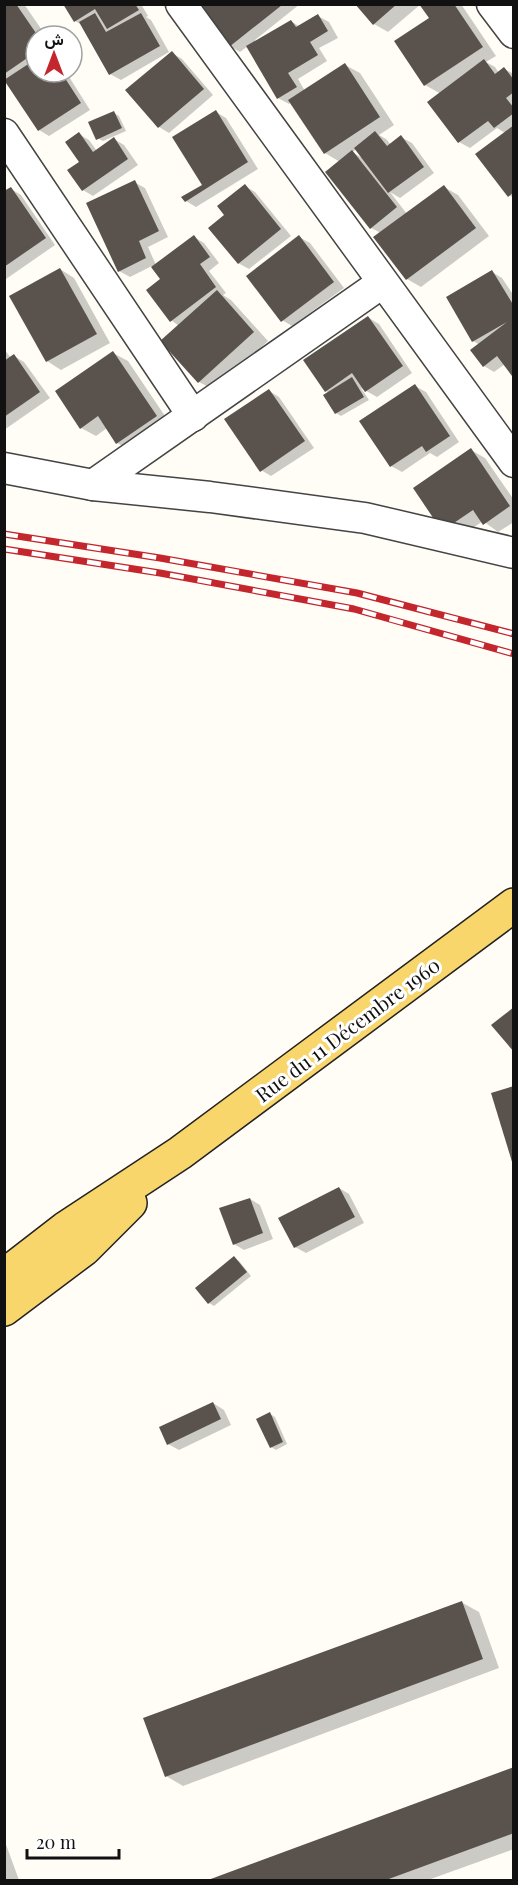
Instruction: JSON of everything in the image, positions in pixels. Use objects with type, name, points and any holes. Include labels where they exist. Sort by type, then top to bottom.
[{"type":"main road","name":"Rue du 11 Décembre 1960","points":[[4,1276],[66,1228],[180,1153],[513,905]]},
{"type":"main road","name":"Rue du 11 Décembre 1960","points":[[4,1308],[84,1249],[180,1153]]},
{"type":"street","points":[[181,4],[513,462]]},
{"type":"street","points":[[492,4],[513,33]]},
{"type":"street","points":[[4,134],[193,416]]},
{"type":"street","points":[[93,485],[382,283]]},
{"type":"street","points":[[4,468],[93,485],[210,497],[365,518],[513,553]]},
{"type":"building","points":[[4,4],[16,4],[30,24],[24,24],[24,60],[4,74]]},
{"type":"building","points":[[63,4],[135,4],[139,10],[107,29],[95,9],[74,22]]},
{"type":"building","points":[[355,4],[397,4],[373,25]]},
{"type":"building","points":[[419,4],[454,4],[483,47],[424,86],[394,41],[429,18]]},
{"type":"building","points":[[195,5],[282,5],[229,47]]},
{"type":"building","points":[[95,13],[106,32],[141,13],[160,46],[109,75],[84,31],[84,24],[79,22]]},
{"type":"building","points":[[318,14],[328,31],[310,42],[318,55],[288,73],[297,87],[277,99],[246,46],[291,20],[296,27]]},
{"type":"building","points":[[172,51],[204,89],[158,128],[125,90]]},
{"type":"building","points":[[484,59],[495,74],[504,67],[514,80],[514,92],[506,98],[514,108],[514,113],[494,128],[488,121],[458,143],[427,102]]},
{"type":"building","points":[[345,63],[380,117],[324,154],[288,100]]},
{"type":"building","points":[[24,67],[24,84],[69,84],[81,103],[38,131],[4,80]]},
{"type":"building","points":[[216,110],[248,162],[185,202],[181,197],[202,185],[172,137]]},
{"type":"building","points":[[114,111],[122,128],[96,140],[88,122]]},
{"type":"building","points":[[514,125],[514,192],[508,197],[475,154]]},
{"type":"building","points":[[375,131],[387,146],[401,135],[424,167],[388,193],[354,148]]},
{"type":"building","points":[[79,132],[93,152],[114,137],[128,159],[82,191],[67,170],[79,162],[65,142]]},
{"type":"building","points":[[352,150],[397,207],[370,229],[325,172]]},
{"type":"building","points":[[135,180],[159,231],[139,241],[146,258],[118,272],[86,203]]},
{"type":"building","points":[[245,184],[281,229],[238,264],[208,228],[224,215],[217,206]]},
{"type":"building","points":[[444,185],[476,228],[406,280],[373,237]]},
{"type":"building","points":[[11,187],[46,238],[4,267],[4,191]]},
{"type":"building","points":[[194,235],[210,257],[200,264],[216,287],[170,322],[146,290],[160,279],[151,267]]},
{"type":"building","points":[[299,235],[334,282],[281,322],[246,276]]},
{"type":"building","points":[[60,268],[97,334],[46,362],[9,296]]},
{"type":"building","points":[[492,270],[514,306],[514,374],[512,376],[497,356],[483,367],[470,350],[507,322],[472,342],[446,297]]},
{"type":"building","points":[[217,290],[254,332],[198,383],[160,341]]},
{"type":"building","points":[[368,316],[403,366],[365,392],[352,373],[325,392],[303,360]]},
{"type":"building","points":[[113,351],[157,416],[116,444],[98,416],[80,429],[55,391]]},
{"type":"building","points":[[14,354],[40,392],[4,417],[4,361]]},
{"type":"building","points":[[352,377],[364,397],[335,414],[323,395]]},
{"type":"building","points":[[415,384],[450,436],[426,452],[422,446],[390,467],[359,421]]},
{"type":"building","points":[[269,389],[305,441],[260,472],[224,419]]},
{"type":"building","points":[[471,448],[510,506],[483,525],[473,510],[442,531],[413,488]]},
{"type":"building","points":[[514,1007],[514,1052],[491,1025]]},
{"type":"building","points":[[514,1086],[514,1165],[513,1165],[491,1093]]},
{"type":"building","points":[[339,1187],[355,1217],[294,1248],[278,1218]]},
{"type":"building","points":[[250,1198],[263,1233],[233,1245],[219,1208]]},
{"type":"building","points":[[234,1256],[247,1272],[208,1304],[195,1288]]},
{"type":"building","points":[[213,1402],[221,1419],[167,1445],[159,1427]]},
{"type":"building","points":[[270,1412],[283,1442],[270,1448],[256,1419]]},
{"type":"building","points":[[462,1601],[483,1659],[165,1777],[143,1718]]},
{"type":"building","points":[[514,1767],[514,1833],[386,1880],[208,1880]]},
{"type":"railway","points":[[4,534],[160,558],[357,593],[514,634]]},
{"type":"railway","points":[[4,549],[160,573],[354,609],[514,654]]}]
